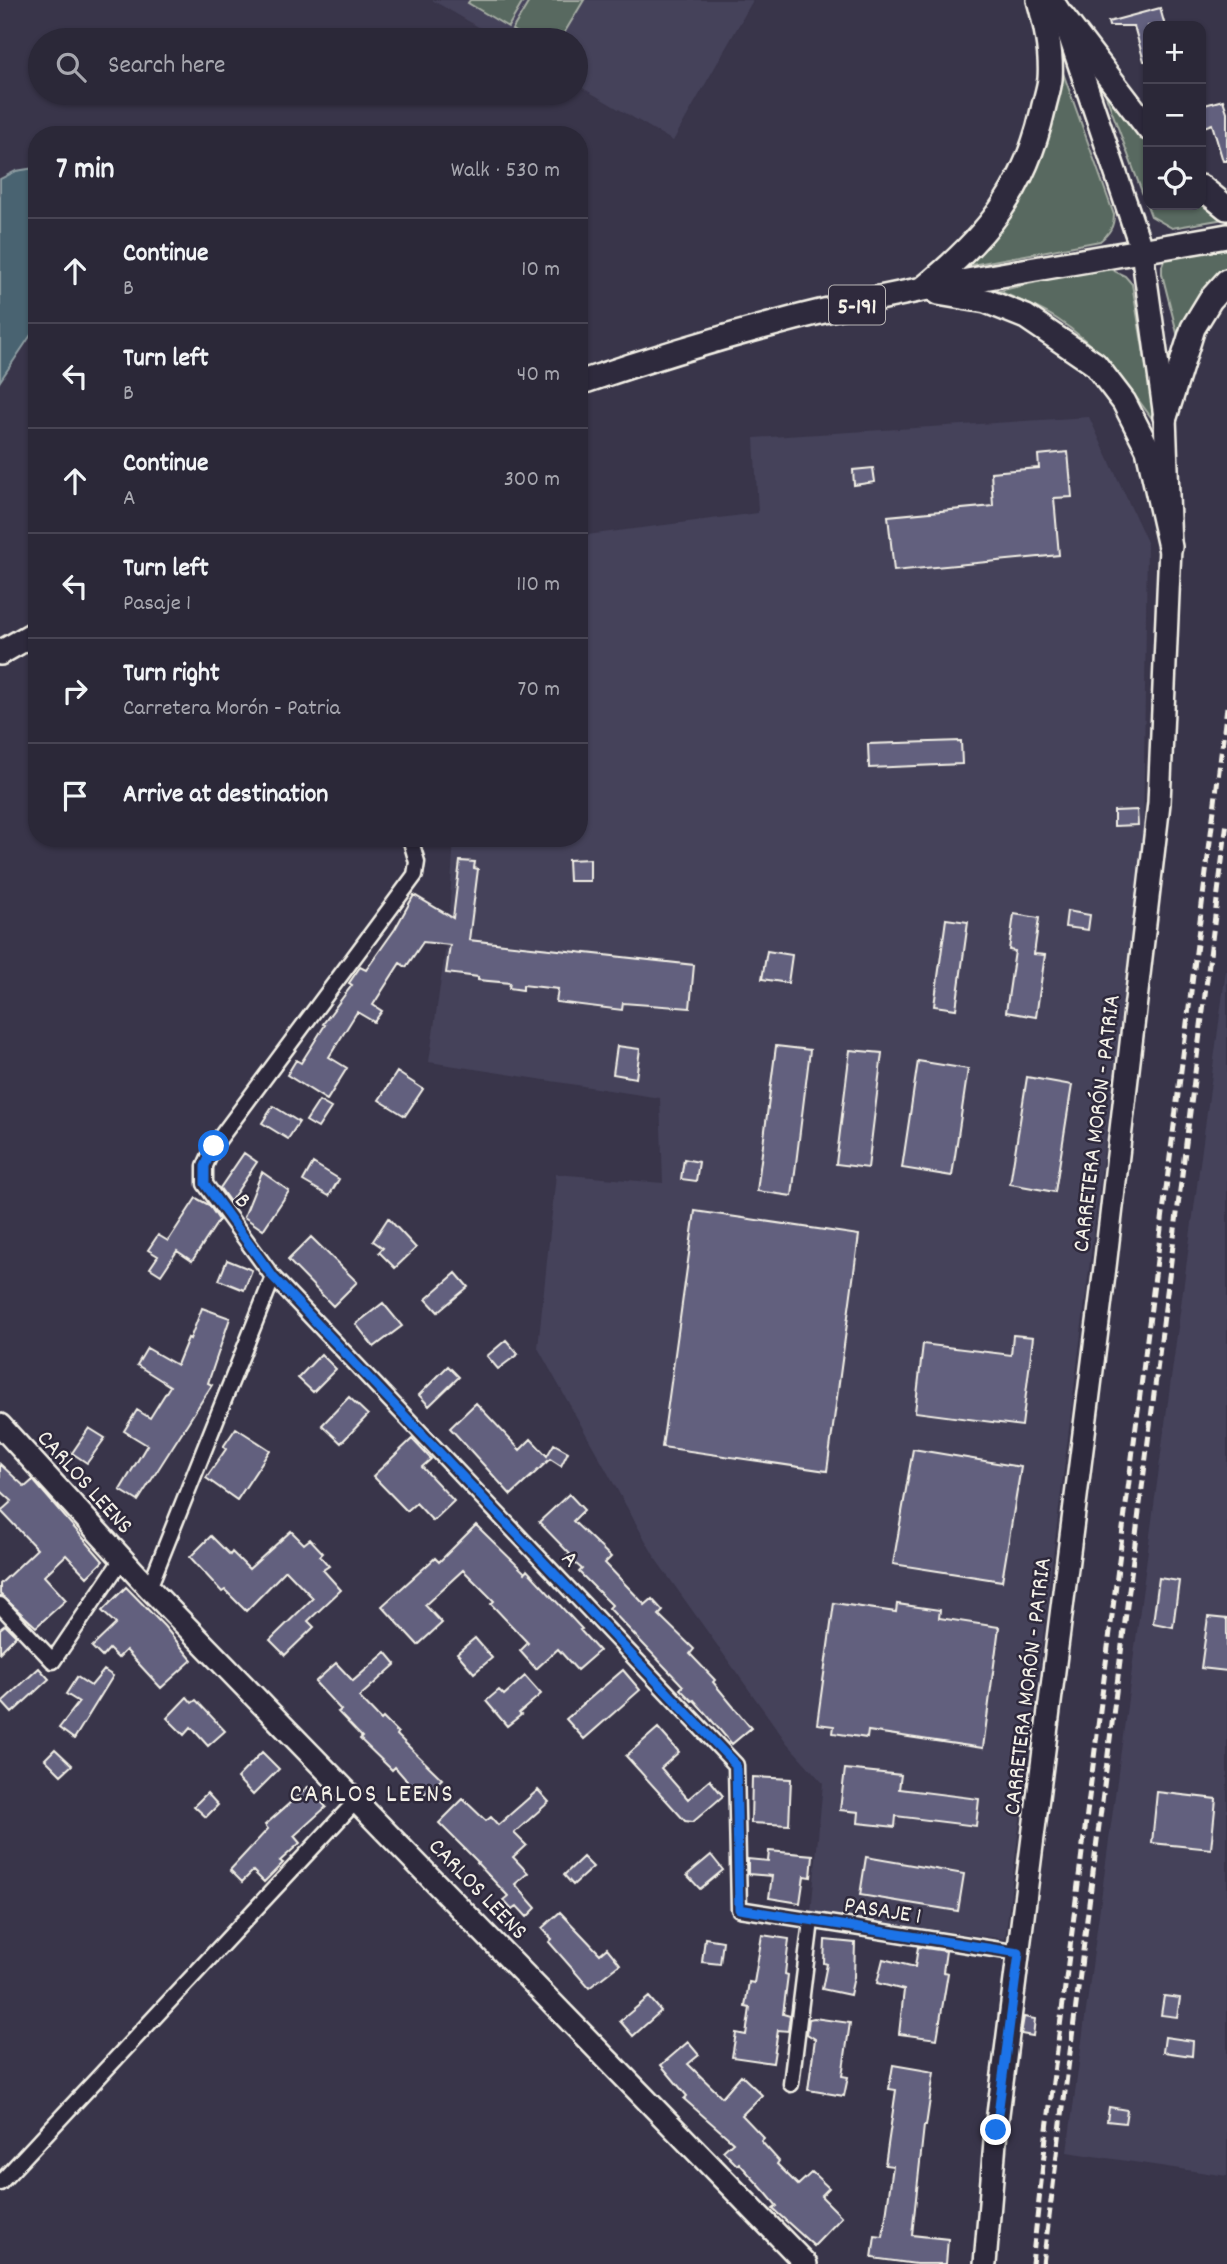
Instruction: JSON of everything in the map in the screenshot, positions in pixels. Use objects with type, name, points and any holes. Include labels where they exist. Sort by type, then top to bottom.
[{"type":"main road","points":[[921,290],[956,262],[1004,208],[1038,134],[1050,79],[1047,30],[1039,0]]},
{"type":"main road","points":[[1058,9],[1143,121]]},
{"type":"main road","name":"CARRETERA MORÓN - PATRIA","points":[[985,2264],[996,2130],[1101,1294],[1159,803],[1171,547],[1165,417],[1142,251],[1058,9]]},
{"type":"main road","points":[[1206,191],[1227,208]]},
{"type":"main road","name":"5-191","points":[[588,380],[757,328],[921,290],[1227,236]]},
{"type":"main road","points":[[1165,417],[1193,328],[1210,300],[1227,281]]},
{"type":"main road","points":[[921,290],[986,301],[1026,317],[1095,365],[1124,402],[1148,449],[1171,547]]},
{"type":"main road","points":[[0,653],[28,637]]},
{"type":"main road","name":"CARLOS LEENS","points":[[0,1425],[149,1588],[806,2264]]},
{"type":"street","name":"B","points":[[273,1277],[205,1184],[205,1166],[214,1146],[415,875],[417,862],[413,847]]},
{"type":"street","points":[[149,1588],[273,1277]]},
{"type":"street","name":"A","points":[[273,1277],[736,1765],[739,1909]]},
{"type":"street","points":[[0,1605],[53,1661],[122,1559]]},
{"type":"street","points":[[0,2183],[357,1800]]},
{"type":"street","name":"PASAJE 1","points":[[739,1909],[1019,1953]]},
{"type":"street","points":[[791,2084],[811,1921]]},
{"type":"shaded area","points":[[432,0],[753,0],[673,141],[588,91],[588,28],[480,28]]},
{"type":"shaded area","points":[[1089,417],[1147,542],[1143,839],[1005,1939],[811,1913],[823,1783],[787,1743],[657,1561],[538,1348],[556,1174],[663,1183],[660,1098],[429,1062],[448,931],[453,847],[588,847],[588,535],[758,513],[754,438]]},
{"type":"shaded area","points":[[1227,963],[1227,2176],[1067,2152]]},
{"type":"green space","points":[[470,0],[524,0],[508,27],[468,3]]},
{"type":"green space","points":[[530,0],[584,0],[567,28],[513,28]]},
{"type":"green space","points":[[1096,69],[1143,129],[1143,195]]},
{"type":"green space","points":[[1062,70],[1114,215],[1110,230],[1100,241],[961,267],[1000,229],[1025,191],[1041,153]]},
{"type":"green space","points":[[1206,199],[1224,219],[1172,228],[1151,216],[1149,210],[1206,210]]},
{"type":"green space","points":[[1227,246],[1227,267],[1202,299],[1178,337],[1162,274],[1165,258]]},
{"type":"green space","points":[[1104,266],[1125,276],[1132,284],[1156,424],[1123,380],[1086,341],[1050,315],[999,291]]},
{"type":"water","points":[[28,169],[28,339],[0,381],[0,179],[16,171]]},
{"type":"building","points":[[1160,8],[1164,21],[1143,21],[1143,58],[1134,26],[1109,26],[1108,22]]},
{"type":"building","points":[[1223,100],[1227,112],[1227,161],[1223,161],[1212,124],[1206,126],[1206,105]]},
{"type":"building","points":[[1068,452],[1072,497],[1054,498],[1059,555],[894,571],[888,516],[993,506],[991,472],[1039,468],[1038,455]]},
{"type":"building","points":[[873,468],[875,482],[854,485],[853,470]]},
{"type":"building","points":[[961,741],[962,764],[869,768],[868,744]]},
{"type":"building","points":[[1137,810],[1138,825],[1114,826],[1114,811]]},
{"type":"building","points":[[590,859],[590,881],[569,881],[568,860]]},
{"type":"building","points":[[460,861],[475,862],[474,868],[478,869],[469,940],[694,965],[690,1008],[623,1003],[622,1010],[556,1002],[558,989],[523,985],[523,990],[509,988],[510,983],[446,973],[450,945],[423,942],[406,967],[400,963],[373,1005],[382,1011],[374,1022],[357,1012],[329,1057],[347,1068],[327,1100],[287,1075],[296,1060],[301,1063],[325,1025],[323,1024],[352,985],[349,983],[360,967],[366,970],[395,929],[414,895],[453,918]]},
{"type":"building","points":[[1067,911],[1090,915],[1088,930],[1065,927]]},
{"type":"building","points":[[1014,914],[1039,918],[1034,954],[1045,955],[1036,1017],[1006,1012],[1015,951],[1009,950]]},
{"type":"building","points":[[946,919],[968,922],[956,1009],[934,1006]]},
{"type":"building","points":[[767,951],[792,955],[788,983],[762,979]]},
{"type":"building","points":[[617,1046],[640,1049],[636,1078],[613,1074]]},
{"type":"building","points":[[776,1046],[810,1050],[792,1196],[757,1191]]},
{"type":"building","points":[[850,1050],[882,1053],[868,1168],[836,1164]]},
{"type":"building","points":[[918,1061],[968,1069],[952,1176],[902,1168]]},
{"type":"building","points":[[397,1072],[423,1089],[405,1116],[379,1100]]},
{"type":"building","points":[[1027,1077],[1072,1085],[1055,1192],[1010,1184]]},
{"type":"building","points":[[319,1101],[331,1108],[318,1128],[306,1121]]},
{"type":"building","points":[[273,1106],[299,1122],[288,1139],[262,1123]]},
{"type":"building","points":[[244,1153],[257,1162],[230,1202],[220,1188]]},
{"type":"building","points":[[684,1159],[699,1162],[696,1181],[681,1179]]},
{"type":"building","points":[[313,1163],[339,1179],[329,1196],[303,1181]]},
{"type":"building","points":[[262,1172],[289,1191],[263,1230],[244,1217]]},
{"type":"building","points":[[196,1198],[209,1205],[219,1220],[192,1261],[177,1251],[161,1275],[150,1268],[158,1256],[148,1250],[158,1235],[168,1241]]},
{"type":"building","points":[[695,1211],[859,1235],[827,1471],[662,1447]]},
{"type":"building","points":[[388,1218],[416,1248],[395,1268],[379,1252],[383,1248],[373,1241]]},
{"type":"building","points":[[311,1237],[357,1282],[333,1306],[288,1260]]},
{"type":"building","points":[[227,1260],[252,1270],[244,1290],[219,1280]]},
{"type":"building","points":[[456,1273],[468,1287],[438,1312],[426,1299]]},
{"type":"building","points":[[383,1303],[402,1326],[374,1347],[356,1324]]},
{"type":"building","points":[[202,1308],[230,1318],[208,1383],[212,1385],[138,1501],[120,1490],[147,1445],[124,1431],[137,1410],[150,1418],[170,1386],[137,1365],[147,1348],[177,1365]]},
{"type":"building","points":[[1013,1335],[1033,1337],[1022,1426],[915,1412],[923,1344],[1011,1355]]},
{"type":"building","points":[[506,1340],[518,1354],[498,1369],[487,1356]]},
{"type":"building","points":[[321,1354],[336,1369],[313,1392],[298,1378]]},
{"type":"building","points":[[448,1366],[459,1377],[429,1406],[419,1395]]},
{"type":"building","points":[[349,1397],[368,1415],[341,1443],[322,1425]]},
{"type":"building","points":[[476,1403],[520,1450],[531,1439],[547,1456],[554,1444],[568,1452],[561,1466],[550,1459],[511,1495],[450,1428]]},
{"type":"building","points":[[89,1428],[105,1438],[87,1463],[72,1453]]},
{"type":"building","points":[[236,1428],[270,1450],[237,1500],[206,1478],[226,1449],[223,1447]]},
{"type":"building","points":[[412,1439],[431,1459],[422,1467],[454,1501],[433,1521],[416,1503],[407,1511],[373,1476]]},
{"type":"building","points":[[913,1449],[1021,1467],[1002,1581],[893,1564]]},
{"type":"building","points":[[0,1464],[25,1487],[33,1480],[103,1561],[87,1577],[66,1555],[44,1576],[66,1600],[36,1627],[0,1594],[0,1584],[37,1549],[1,1511],[12,1501],[0,1490]]},
{"type":"building","points":[[569,1494],[584,1510],[573,1521],[611,1557],[605,1563],[645,1605],[652,1599],[663,1611],[659,1615],[694,1649],[690,1654],[715,1680],[713,1682],[751,1728],[732,1744],[694,1700],[680,1689],[683,1686],[609,1608],[612,1605],[579,1572],[582,1569],[567,1556],[570,1554],[539,1522]]},
{"type":"building","points":[[476,1525],[525,1573],[527,1570],[599,1651],[577,1670],[558,1649],[536,1669],[520,1651],[528,1643],[491,1604],[494,1601],[463,1570],[425,1605],[442,1623],[418,1645],[382,1606],[435,1558],[439,1562]]},
{"type":"building","points":[[291,1531],[304,1544],[310,1539],[323,1553],[320,1556],[329,1566],[323,1570],[341,1590],[308,1621],[314,1627],[285,1655],[270,1640],[313,1598],[286,1570],[246,1611],[225,1590],[222,1592],[190,1557],[211,1536],[249,1569]]},
{"type":"building","points":[[1159,1578],[1179,1581],[1173,1627],[1153,1623]]},
{"type":"building","points":[[126,1587],[192,1660],[161,1688],[126,1650],[118,1658],[109,1649],[102,1657],[92,1647],[116,1624],[102,1611]]},
{"type":"building","points":[[834,1603],[896,1612],[897,1604],[940,1610],[939,1618],[999,1627],[983,1748],[868,1731],[867,1738],[833,1733],[834,1726],[817,1724]]},
{"type":"building","points":[[1208,1617],[1227,1619],[1227,1671],[1201,1668]]},
{"type":"building","points":[[5,1625],[16,1636],[0,1652],[0,1629]]},
{"type":"building","points":[[475,1638],[492,1658],[474,1673],[457,1653]]},
{"type":"building","points":[[386,1652],[396,1664],[359,1697],[442,1779],[421,1797],[395,1767],[392,1770],[360,1739],[362,1737],[338,1712],[341,1710],[315,1682],[336,1663],[353,1681]]},
{"type":"building","points":[[39,1668],[49,1679],[12,1713],[2,1702]]},
{"type":"building","points":[[104,1670],[113,1676],[74,1739],[59,1728],[79,1702],[66,1694],[77,1677],[91,1686]]},
{"type":"building","points":[[623,1670],[640,1690],[584,1739],[566,1719]]},
{"type":"building","points":[[525,1676],[541,1694],[507,1726],[486,1701],[499,1690],[504,1695]]},
{"type":"building","points":[[187,1697],[192,1703],[196,1700],[225,1731],[208,1746],[191,1727],[184,1735],[167,1718]]},
{"type":"building","points":[[658,1728],[679,1752],[661,1768],[688,1799],[710,1780],[723,1796],[693,1822],[685,1821],[626,1756]]},
{"type":"building","points":[[55,1749],[72,1765],[61,1775],[45,1759]]},
{"type":"building","points":[[262,1752],[279,1769],[253,1795],[237,1778]]},
{"type":"building","points":[[845,1769],[901,1775],[899,1789],[979,1799],[976,1826],[896,1816],[895,1827],[858,1823],[859,1812],[840,1810]]},
{"type":"building","points":[[752,1777],[791,1779],[789,1825],[751,1823]]},
{"type":"building","points":[[308,1787],[326,1807],[294,1836],[300,1843],[280,1861],[283,1863],[264,1882],[253,1871],[242,1882],[230,1870],[268,1829],[265,1825]]},
{"type":"building","points":[[538,1790],[549,1802],[514,1833],[526,1845],[513,1857],[528,1873],[515,1884],[536,1908],[527,1917],[517,1906],[512,1910],[503,1900],[508,1896],[439,1823],[463,1799],[486,1821],[491,1817],[498,1825]]},
{"type":"building","points":[[1157,1792],[1216,1799],[1211,1849],[1152,1843]]},
{"type":"building","points":[[207,1793],[218,1805],[206,1817],[194,1806]]},
{"type":"building","points":[[769,1851],[813,1855],[811,1877],[804,1876],[800,1903],[769,1898],[772,1876],[748,1874],[748,1859],[768,1861]]},
{"type":"building","points":[[711,1855],[723,1870],[700,1889],[687,1875]]},
{"type":"building","points":[[583,1857],[593,1867],[573,1885],[564,1875]]},
{"type":"building","points":[[866,1857],[964,1874],[958,1911],[860,1895]]},
{"type":"building","points":[[560,1912],[600,1954],[607,1948],[620,1964],[589,1988],[549,1942],[552,1939],[542,1928]]},
{"type":"building","points":[[762,1935],[789,1939],[783,2014],[790,2016],[788,2031],[778,2030],[773,2063],[732,2057],[736,2033],[746,2035],[750,2008],[745,2007],[749,1982],[754,1983]]},
{"type":"building","points":[[705,1938],[723,1941],[720,1964],[702,1962]]},
{"type":"building","points":[[825,1940],[855,1943],[854,1977],[850,1995],[822,1989],[827,1964],[824,1963]]},
{"type":"building","points":[[918,1947],[946,1951],[943,1972],[948,1973],[937,2039],[899,2034],[904,1990],[877,1983],[883,1959],[915,1967]]},
{"type":"building","points":[[1164,1996],[1180,1998],[1177,2017],[1161,2015]]},
{"type":"building","points":[[649,1997],[661,2011],[633,2036],[620,2021]]},
{"type":"building","points":[[1024,2017],[1035,2019],[1033,2036],[1021,2034]]},
{"type":"building","points":[[809,2019],[850,2023],[842,2076],[848,2077],[844,2096],[808,2090],[815,2039],[807,2034]]},
{"type":"building","points":[[1165,2037],[1193,2041],[1192,2056],[1163,2052]]},
{"type":"building","points":[[688,2042],[699,2055],[688,2064],[722,2097],[741,2075],[762,2095],[742,2115],[764,2138],[761,2141],[779,2161],[777,2164],[798,2185],[812,2172],[829,2188],[821,2196],[842,2217],[814,2246],[773,2209],[777,2206],[766,2193],[739,2163],[737,2165],[723,2151],[733,2142],[684,2099],[687,2096],[661,2065]]},
{"type":"building","points":[[893,2065],[934,2072],[924,2126],[912,2235],[948,2239],[946,2264],[916,2264],[872,2258],[875,2236],[883,2237],[893,2166],[885,2165],[896,2090],[889,2089]]},
{"type":"building","points":[[1109,2107],[1127,2110],[1125,2123],[1107,2121]]},
{"type":"railway","points":[[1032,2264],[1227,707]]},
{"type":"railway","points":[[1043,2264],[1227,822]]},
{"type":"district","name":"CARLOS LEENS","points":[[372,1792]]},
{"type":"route","points":[[214,1146],[205,1166],[205,1184],[273,1277],[736,1765],[739,1909],[1019,1953],[996,2130]]}]
